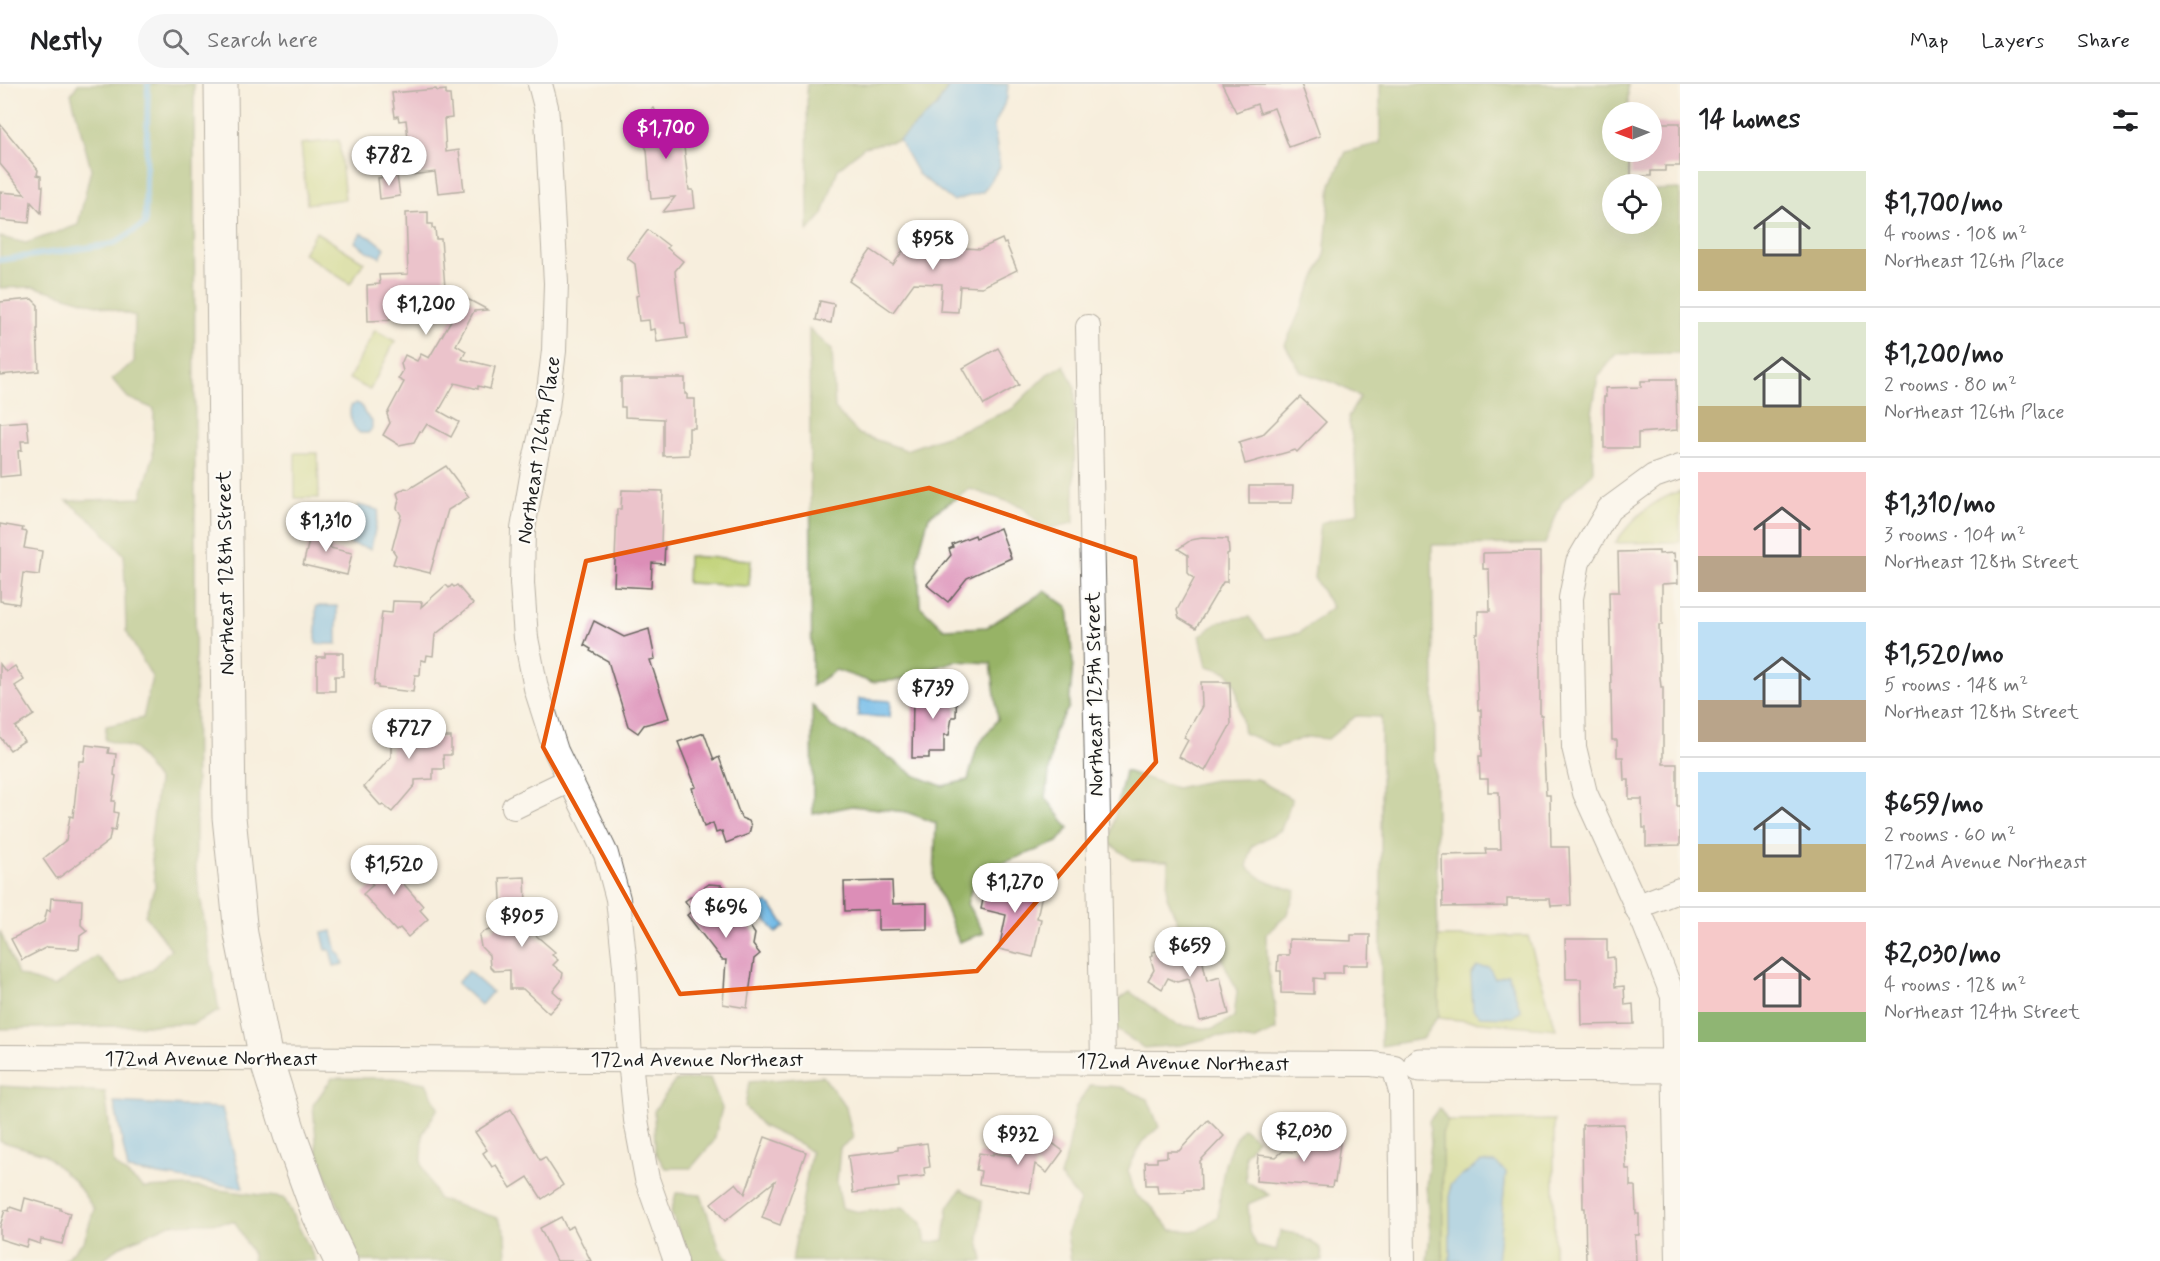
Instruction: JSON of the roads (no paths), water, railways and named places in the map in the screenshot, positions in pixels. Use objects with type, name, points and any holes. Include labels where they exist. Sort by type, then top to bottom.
[{"type":"street","name":"Northeast 128th Street","points":[[221,84],[229,817],[241,934],[266,1059],[315,1205],[341,1261]]},
{"type":"street","name":"Northeast 126th Place","points":[[540,84],[546,107],[556,283],[554,351],[547,407],[523,529],[522,583],[526,638],[536,688],[556,751],[606,854],[618,899],[636,1120],[647,1179],[675,1261]]},
{"type":"street","name":"Northeast 125th Street","points":[[1088,327],[1103,1062]]},
{"type":"street","points":[[1678,1261],[1677,1066],[1673,996],[1585,792],[1574,747],[1571,598],[1578,562],[1609,509],[1654,476],[1680,467]]},
{"type":"street","points":[[514,807],[570,780]]},
{"type":"street","points":[[1636,907],[1680,890]]},
{"type":"street","name":"172nd Avenue Northeast","points":[[0,1057],[1677,1066]]},
{"type":"street","points":[[1403,1261],[1401,1092],[1407,1066]]},
{"type":"water","points":[[950,84],[1008,84],[1007,98],[994,126],[1000,167],[983,192],[953,201],[918,174],[899,140],[937,106]]},
{"type":"water","points":[[361,233],[374,239],[385,248],[380,257],[355,242]]},
{"type":"water","points":[[356,403],[361,405],[365,414],[372,421],[372,429],[368,433],[357,431],[350,417],[351,406]]},
{"type":"water","points":[[358,505],[379,510],[371,549],[350,544]]},
{"type":"water","points":[[316,606],[337,606],[337,644],[316,644]]},
{"type":"water","points":[[859,699],[891,701],[890,717],[858,716]]},
{"type":"water","points":[[767,902],[785,926],[776,933],[758,909]]},
{"type":"water","points":[[332,931],[337,952],[341,955],[344,964],[334,966],[330,950],[326,950],[322,933]]},
{"type":"water","points":[[1477,967],[1489,967],[1495,979],[1508,974],[1521,1011],[1513,1017],[1480,1016],[1473,1010],[1471,975]]},
{"type":"water","points":[[468,971],[492,992],[481,1005],[457,983]]},
{"type":"water","points":[[114,1102],[222,1108],[243,1188],[128,1170]]},
{"type":"water","points":[[1481,1162],[1495,1163],[1506,1172],[1497,1261],[1450,1261],[1450,1185]]},
{"type":"waterway","points":[[0,260],[113,244],[145,224],[148,84]]}]
